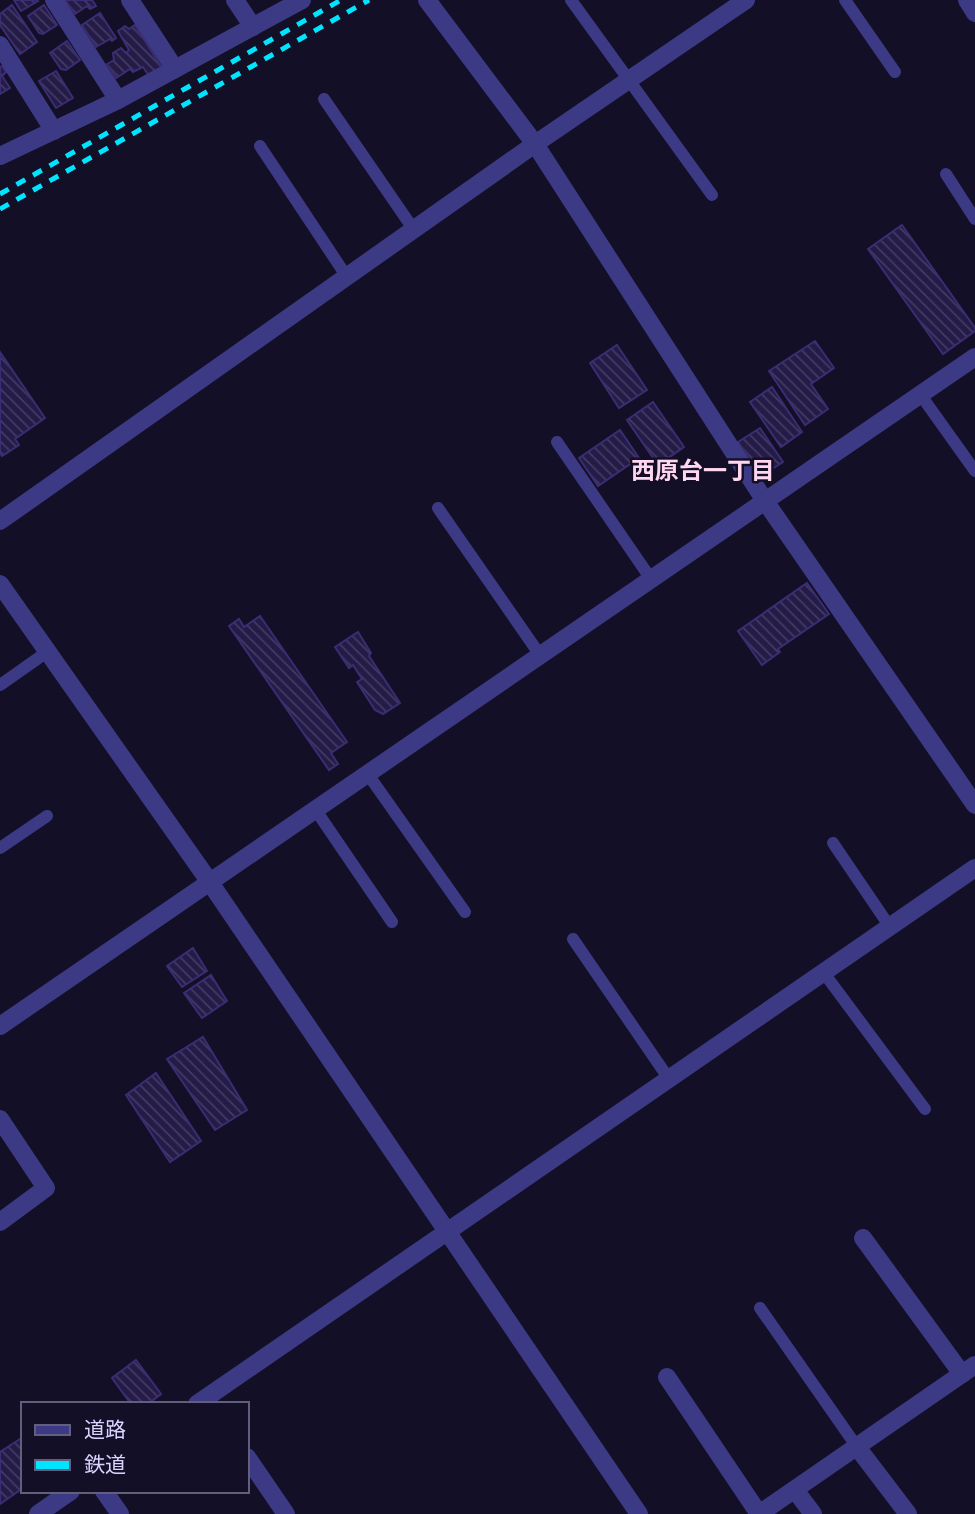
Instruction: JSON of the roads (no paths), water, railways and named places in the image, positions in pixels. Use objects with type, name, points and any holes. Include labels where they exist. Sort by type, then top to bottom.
[{"type":"street","points":[[54,0],[118,100]]},
{"type":"street","points":[[130,0],[175,69]]},
{"type":"street","points":[[235,0],[253,27]]},
{"type":"street","points":[[0,156],[118,100],[302,0]]},
{"type":"street","points":[[427,0],[535,144],[765,501],[975,805]]},
{"type":"street","points":[[0,521],[535,144],[746,0]]},
{"type":"street","points":[[967,0],[975,13]]},
{"type":"street","points":[[0,45],[54,131]]},
{"type":"street","points":[[0,1026],[975,357]]},
{"type":"street","points":[[0,584],[209,881],[639,1514]]},
{"type":"street","points":[[204,1402],[447,1231],[975,868]]},
{"type":"street","points":[[0,1119],[46,1188],[0,1222]]},
{"type":"street","points":[[667,1377],[759,1514],[969,1369],[863,1237]]},
{"type":"street","points":[[857,1447],[908,1514]]},
{"type":"street","points":[[248,1458],[286,1514]]},
{"type":"street","points":[[795,1490],[813,1514]]},
{"type":"street","points":[[38,1514],[68,1493]]},
{"type":"street","points":[[105,1493],[120,1514]]},
{"type":"lane","points":[[571,0],[712,195]]},
{"type":"lane","points":[[845,0],[895,72]]},
{"type":"lane","points":[[324,99],[414,230]]},
{"type":"lane","points":[[260,146],[347,277]]},
{"type":"lane","points":[[946,174],[975,219]]},
{"type":"lane","points":[[920,394],[975,471]]},
{"type":"lane","points":[[556,442],[651,579]]},
{"type":"lane","points":[[439,508],[540,655]]},
{"type":"lane","points":[[0,685],[47,652]]},
{"type":"lane","points":[[367,774],[466,912]]},
{"type":"lane","points":[[315,809],[392,922]]},
{"type":"lane","points":[[0,848],[47,816]]},
{"type":"lane","points":[[833,843],[890,927]]},
{"type":"lane","points":[[573,939],[668,1079]]},
{"type":"lane","points":[[824,972],[925,1109]]},
{"type":"lane","points":[[760,1308],[857,1447]]},
{"type":"railway","points":[[0,194],[341,0]]},
{"type":"railway","points":[[0,209],[369,0]]},
{"type":"district","name":"西原台一丁目","points":[[703,473]]}]
